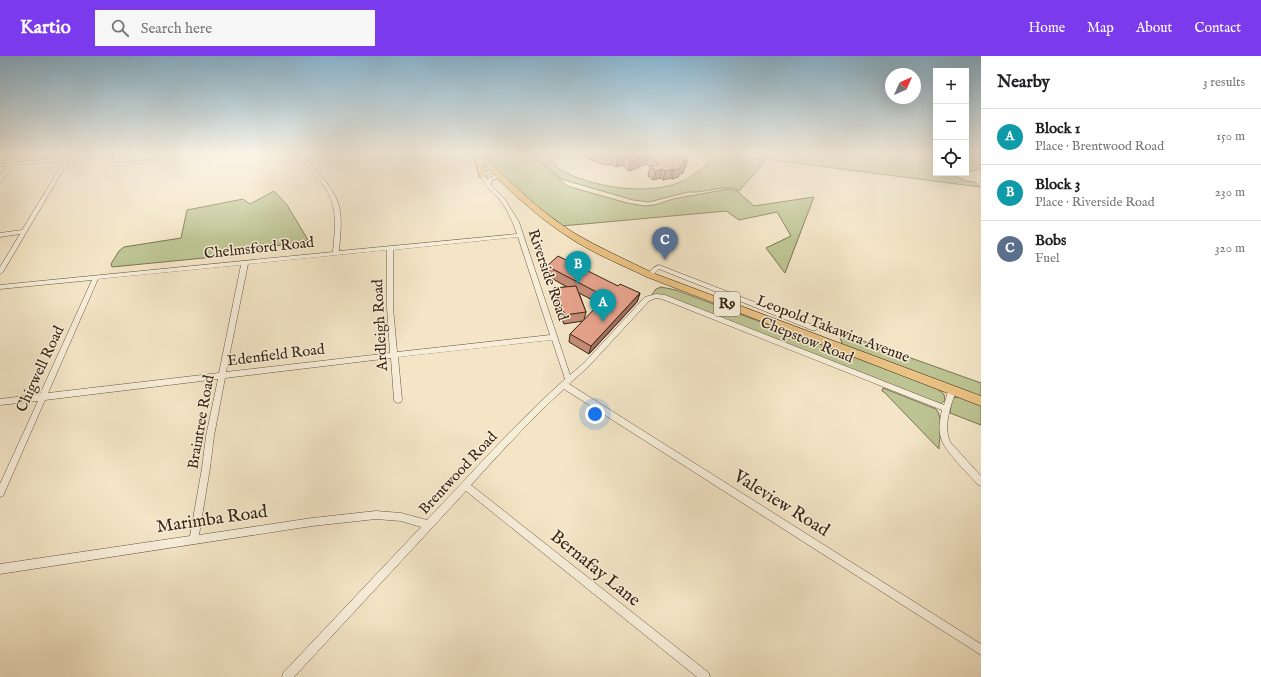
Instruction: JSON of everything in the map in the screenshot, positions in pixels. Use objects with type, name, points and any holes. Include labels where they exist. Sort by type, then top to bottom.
[{"type":"highway","name":"Leopold Takawira Avenue","points":[[507,182],[538,211],[571,234],[607,255],[650,275],[981,401]]},
{"type":"street","points":[[0,272],[54,182]]},
{"type":"street","points":[[323,182],[336,204],[338,216],[336,253]]},
{"type":"street","name":"Riverside Road","points":[[486,182],[488,186],[506,204],[521,235],[555,337],[566,383]]},
{"type":"street","points":[[488,182],[488,186]]},
{"type":"street","points":[[0,234],[24,232]]},
{"type":"street","name":"Chelmsford Road","points":[[0,287],[521,235]]},
{"type":"street","name":"Ardleigh Road","points":[[390,248],[390,306],[398,400]]},
{"type":"street","name":"Braintree Road","points":[[194,539],[206,468],[208,444],[245,262]]},
{"type":"street","points":[[650,275],[659,267],[814,328]]},
{"type":"street","name":"Chigwell Road","points":[[0,493],[96,278]]},
{"type":"street","points":[[0,280],[10,286]]},
{"type":"street","name":"Brentwood Road","points":[[287,677],[506,442],[566,383],[647,299],[656,296]]},
{"type":"street","name":"Chepstow Road","points":[[656,296],[663,297],[947,409]]},
{"type":"street","name":"Edenfield Road","points":[[0,402],[395,354],[555,337]]},
{"type":"street","name":"Valeview Road","points":[[566,383],[981,650]]},
{"type":"street","points":[[952,390],[943,425],[945,441],[981,482]]},
{"type":"street","name":"Bernafay Lane","points":[[466,486],[704,677]]},
{"type":"street","name":"Marimba Road","points":[[0,569],[312,522],[376,515],[400,517],[429,525]]},
{"type":"green space","points":[[510,182],[562,182],[567,186],[627,203],[644,206],[729,189],[737,191],[754,206],[814,197],[785,273],[766,248],[791,236],[777,212],[739,220],[726,211],[562,226],[530,201]]},
{"type":"green space","points":[[571,182],[591,182],[621,188],[638,189],[655,188],[679,182],[747,182],[739,191],[734,188],[722,188],[688,192],[649,202],[633,200]]},
{"type":"green space","points":[[941,182],[975,182],[980,187]]},
{"type":"green space","points":[[274,191],[287,205],[308,240],[259,249],[255,253],[112,267],[111,264],[119,251],[124,247],[181,238],[187,210],[243,199],[250,204]]},
{"type":"green space","points":[[661,287],[676,290],[936,388],[944,394],[945,400],[941,404],[662,296],[651,296],[656,289]]},
{"type":"green space","points":[[838,332],[981,383],[981,397],[843,346]]},
{"type":"green space","points":[[883,388],[936,409],[940,418],[939,449],[882,391]]},
{"type":"green space","points":[[958,397],[981,405],[981,425],[950,413],[952,398]]},
{"type":"building","points":[[558,256],[618,286],[620,284],[640,293],[591,346],[570,334],[606,297],[547,266]]},
{"type":"building","points":[[576,286],[586,312],[565,315],[554,288]]},
{"type":"place","name":"Bobs","points":[[665,260]]},
{"type":"place","name":"Block 3","points":[[578,284]]},
{"type":"place","name":"Block 1","points":[[603,322]]}]
